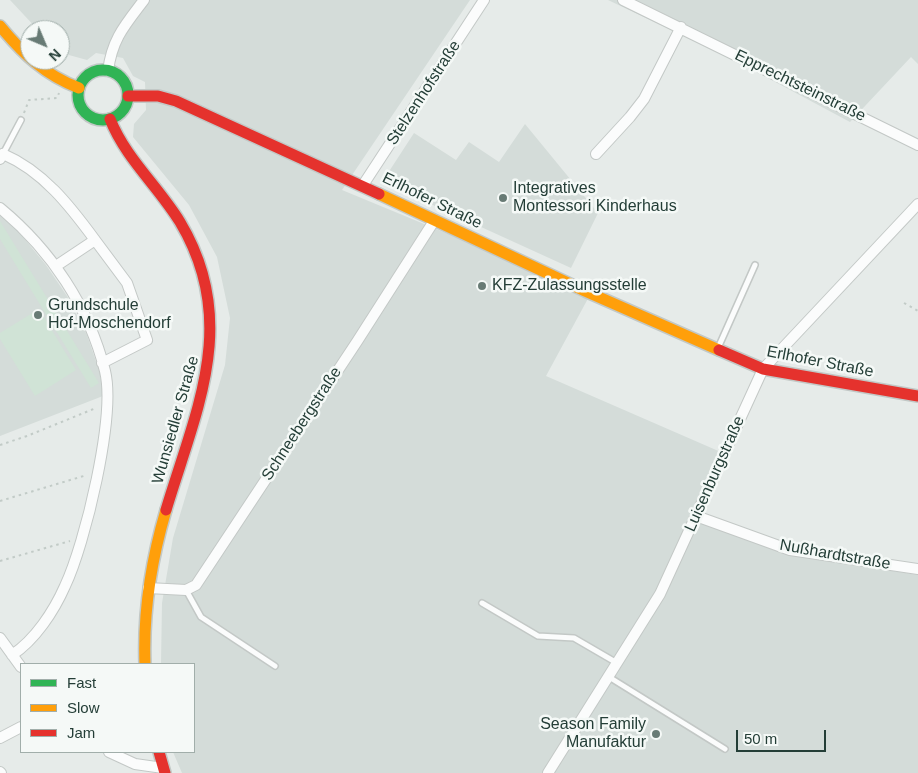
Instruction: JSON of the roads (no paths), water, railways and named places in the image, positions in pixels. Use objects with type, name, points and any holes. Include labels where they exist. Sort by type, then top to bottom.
[{"type":"main road","points":[[0,26],[41,71],[64,83],[79,88]]},
{"type":"main road","points":[[100,70],[108,71],[123,80],[128,96],[123,111],[110,120],[98,120],[84,111],[78,98],[79,88],[89,75],[100,70]]},
{"type":"main road","name":"Erlhofer Straße","points":[[128,96],[158,96],[176,101],[363,185],[434,221],[763,368],[918,396]]},
{"type":"main road","name":"Wunsiedler Straße","points":[[110,120],[120,146],[168,204],[189,239],[201,271],[210,314],[212,351],[201,400],[151,562],[145,610],[145,663]]},
{"type":"main road","points":[[159,753],[164,770]]},
{"type":"street","points":[[108,71],[110,54],[118,34],[144,0]]},
{"type":"street","name":"Stelzenhofstraße","points":[[363,185],[484,0]]},
{"type":"street","name":"Epprechtsteinstraße","points":[[623,0],[918,145]]},
{"type":"street","points":[[596,154],[630,118],[644,99],[681,27]]},
{"type":"street","points":[[2,156],[17,160],[47,181],[78,216],[126,283],[147,340],[102,363]]},
{"type":"street","name":"Luisenburgstraße","points":[[548,773],[660,594],[763,368],[918,204]]},
{"type":"street","points":[[0,208],[22,226],[56,266],[92,330],[102,363],[109,403],[83,537],[61,594],[44,622],[22,648],[12,655]]},
{"type":"street","name":"Schneebergstraße","points":[[186,590],[196,585],[358,340],[434,221]]},
{"type":"street","points":[[56,266],[95,240]]},
{"type":"street","name":"Nußhardtstraße","points":[[696,516],[790,550],[918,569]]},
{"type":"street","points":[[148,588],[186,590]]},
{"type":"street","points":[[0,638],[20,666]]},
{"type":"street","points":[[0,738],[20,728]]},
{"type":"street","points":[[111,753],[135,764],[164,770]]},
{"type":"lane","points":[[2,156],[21,120]]},
{"type":"lane","points":[[718,349],[755,265]]},
{"type":"lane","points":[[186,590],[201,617],[275,666]]},
{"type":"lane","points":[[482,603],[538,636],[574,638],[617,663]]},
{"type":"lane","points":[[609,677],[725,749]]},
{"type":"place","name":"Integratives Montessori Kinderhaus","points":[[503,198]]},
{"type":"place","name":"KFZ-Zulassungsstelle","points":[[482,286]]},
{"type":"place","name":"Grundschule Hof-Moschendorf","points":[[38,315]]},
{"type":"place","name":"Season Family Manufaktur","points":[[656,734]]}]
